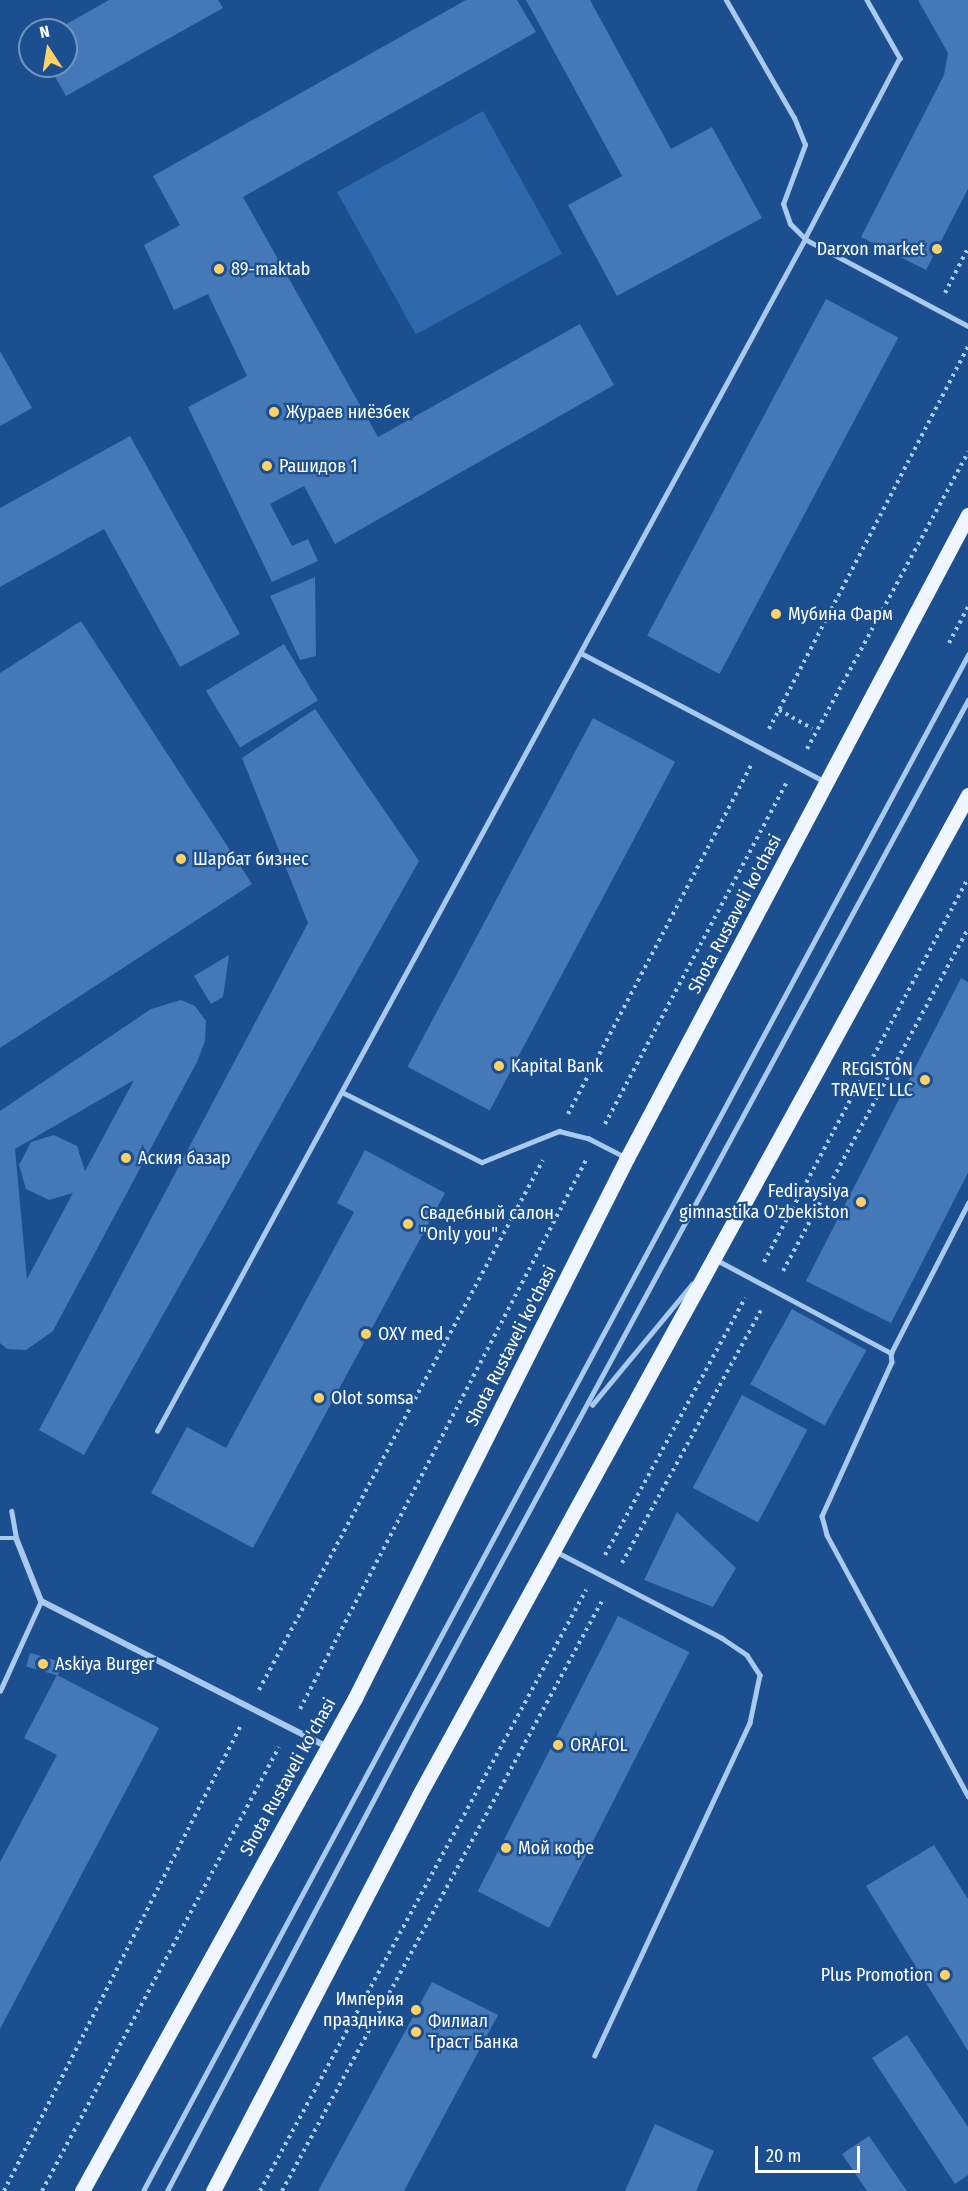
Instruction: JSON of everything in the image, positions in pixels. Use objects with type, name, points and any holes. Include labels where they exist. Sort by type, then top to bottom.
[{"type":"main road","name":"Shota Rustaveli ko'chasi","points":[[82,2191],[328,1747],[627,1158],[968,515]]},
{"type":"main road","points":[[213,2191],[419,1795],[968,795]]},
{"type":"street","points":[[16,1538],[41,1600],[328,1747]]},
{"type":"lane","points":[[726,0],[794,118],[805,145],[783,204],[790,224],[805,238],[968,326]]},
{"type":"lane","points":[[157,1431],[344,1093],[900,58],[867,0]]},
{"type":"lane","points":[[581,653],[827,782]]},
{"type":"lane","points":[[143,2191],[968,655]]},
{"type":"lane","points":[[167,2191],[411,1729],[585,1414],[968,700]]},
{"type":"lane","points":[[344,1093],[482,1162],[559,1131],[595,1143],[627,1158]]},
{"type":"lane","points":[[968,1203],[891,1353],[892,1362],[822,1516],[827,1535],[968,1796]]},
{"type":"lane","points":[[585,1414],[713,1258],[891,1353]]},
{"type":"lane","points":[[0,1538],[16,1538],[11,1511]]},
{"type":"lane","points":[[553,1550],[595,1574],[723,1638],[747,1655],[760,1675],[750,1723],[596,2056]]},
{"type":"lane","points":[[0,1691],[41,1600]]},
{"type":"path","points":[[937,308],[968,248]]},
{"type":"path","points":[[4,2191],[250,1707],[559,1131],[968,347]]},
{"type":"path","points":[[42,2191],[290,1728],[595,1143],[795,766],[819,731],[968,452]]},
{"type":"path","points":[[779,710],[813,728]]},
{"type":"path","points":[[260,2191],[755,1280],[968,879]]},
{"type":"path","points":[[282,2191],[968,929]]},
{"type":"shaded area","points":[[483,111],[562,254],[416,335],[337,192]]},
{"type":"building","points":[[109,0],[218,0],[223,8],[66,96],[56,78],[78,78],[77,18]]},
{"type":"building","name":"89-maktab","points":[[466,0],[517,0],[536,32],[243,197],[378,437],[580,324],[614,385],[335,544],[304,486],[270,504],[292,546],[308,539],[318,561],[272,582],[188,407],[247,376],[208,294],[174,310],[144,245],[180,225],[153,176]]},
{"type":"building","points":[[526,0],[590,0],[671,149],[712,127],[762,218],[617,296],[568,205],[622,176]]},
{"type":"building","points":[[918,0],[968,0],[968,189],[926,270],[861,237],[944,75],[948,53]]},
{"type":"building","points":[[826,299],[898,337],[720,674],[647,635]]},
{"type":"building","points":[[0,351],[32,408],[0,426]]},
{"type":"building","points":[[130,436],[240,634],[180,667],[104,529],[0,587],[0,508]]},
{"type":"building","points":[[315,577],[316,656],[300,660],[270,596]]},
{"type":"building","points":[[81,621],[252,884],[0,1048],[0,673]]},
{"type":"building","points":[[284,644],[318,701],[240,747],[206,691]]},
{"type":"building","points":[[315,709],[419,861],[84,1455],[39,1430],[308,923],[242,758]]},
{"type":"building","points":[[593,718],[675,762],[490,1110],[408,1067]]},
{"type":"building","points":[[229,955],[223,997],[211,1004],[194,976]]},
{"type":"building","points":[[961,978],[968,982],[968,1173],[891,1323],[806,1281]]},
{"type":"building","points":[[181,1000],[195,1006],[206,1021],[205,1041],[197,1062],[53,1331],[26,1350],[7,1349],[0,1343],[0,1111],[151,1009]],"holes":[[[134,1080],[85,1171],[77,1146],[54,1135],[31,1142],[19,1165],[26,1189],[49,1200],[73,1193],[27,1279],[15,1149]]]},
{"type":"building","points":[[365,1150],[445,1193],[253,1548],[151,1493],[187,1427],[226,1448],[354,1212],[337,1203]]},
{"type":"building","points":[[792,1309],[866,1350],[825,1425],[750,1384]]},
{"type":"building","points":[[742,1395],[807,1430],[758,1522],[693,1488]]},
{"type":"building","points":[[677,1512],[736,1568],[713,1607],[644,1580]]},
{"type":"building","points":[[618,1616],[689,1652],[549,1928],[478,1891]]},
{"type":"building","points":[[30,1653],[62,1662],[58,1676],[26,1666]]},
{"type":"building","points":[[57,1675],[159,1728],[0,2029],[0,1862],[57,1755],[24,1738]]},
{"type":"building","name":"Plus Promotion","points":[[934,1845],[968,1899],[968,2051],[866,1886]]},
{"type":"building","points":[[432,1982],[498,2015],[404,2191],[318,2191]]},
{"type":"building","points":[[907,2035],[968,2127],[968,2175],[955,2184],[872,2058]]},
{"type":"building","points":[[655,2124],[714,2151],[696,2191],[625,2191]]},
{"type":"building","points":[[869,2136],[907,2191],[867,2191],[842,2154]]},
{"type":"place","name":"Darxon market","points":[[937,249]]},
{"type":"place","name":"89-maktab","points":[[219,269]]},
{"type":"place","name":"Жураев ниёзбек","points":[[274,412]]},
{"type":"place","name":"Рашидов 1","points":[[267,466]]},
{"type":"place","name":"Мубина Фарм","points":[[776,614]]},
{"type":"place","name":"Шарбат бизнес","points":[[181,859]]},
{"type":"place","name":"Kapital Bank","points":[[499,1066]]},
{"type":"place","name":"REGISTON TRAVEL LLC","points":[[925,1080]]},
{"type":"place","name":"Аския базар","points":[[126,1158]]},
{"type":"place","name":"Fediraysiya gimnastika O'zbekiston","points":[[861,1202]]},
{"type":"place","name":"Свадебный салон \"Only you\"","points":[[408,1224]]},
{"type":"place","name":"OXY med","points":[[366,1334]]},
{"type":"place","name":"Olot somsa","points":[[319,1398]]},
{"type":"place","name":"Askiya Burger","points":[[43,1664]]},
{"type":"place","name":"ORAFOL","points":[[558,1745]]},
{"type":"place","name":"Мой кофе","points":[[506,1848]]},
{"type":"place","name":"Plus Promotion","points":[[945,1975]]},
{"type":"place","name":"Империя праздника","points":[[416,2010]]},
{"type":"place","name":"Филиал Траст Банка","points":[[416,2032]]}]
